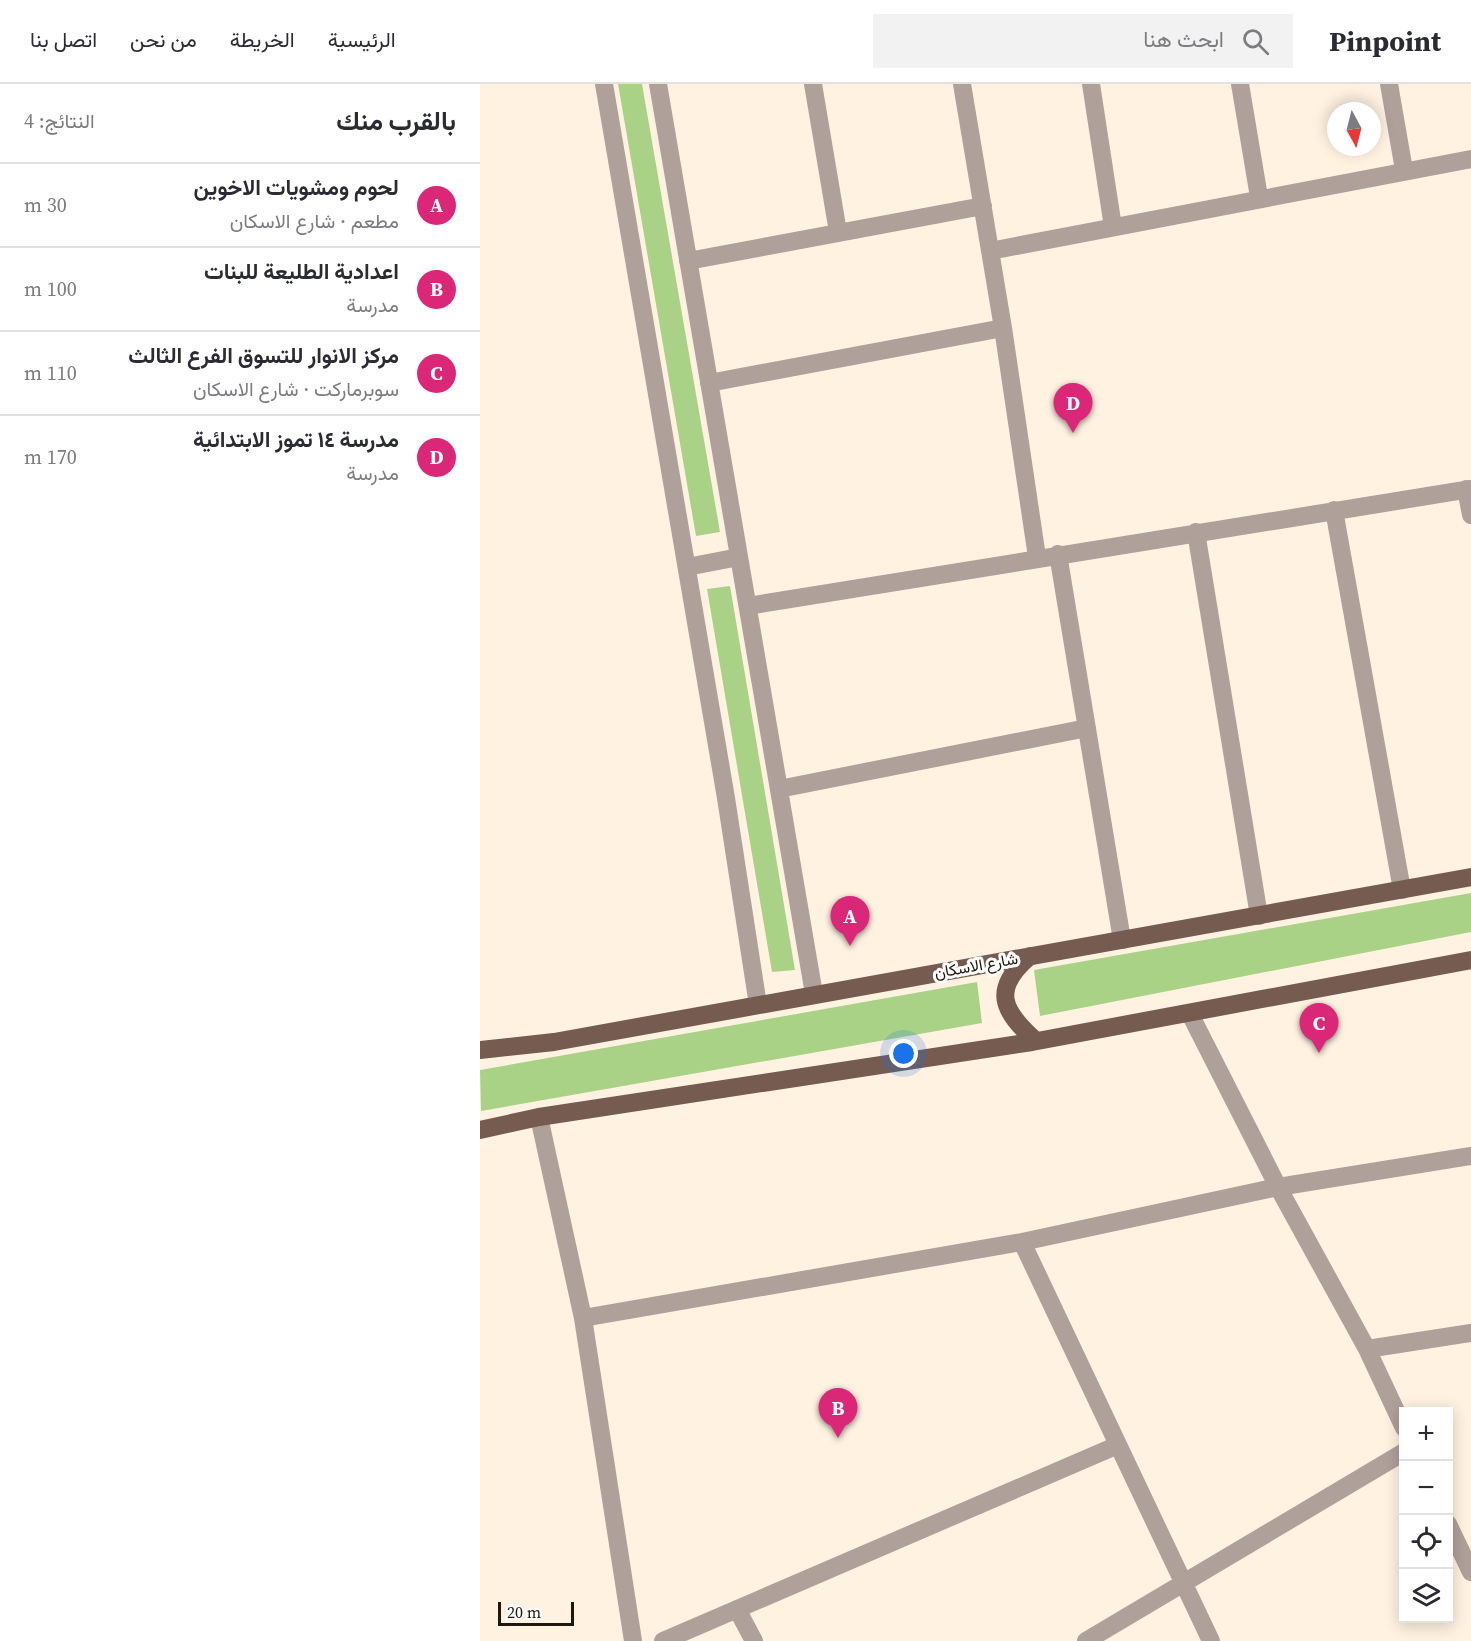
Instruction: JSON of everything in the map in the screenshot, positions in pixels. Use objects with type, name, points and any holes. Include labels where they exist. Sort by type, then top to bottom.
[{"type":"main road","name":"شارع الاسكان","points":[[480,1050],[554,1042],[1471,878]]},
{"type":"main road","points":[[1032,955],[1009,977],[1005,994],[1011,1016],[1036,1041]]},
{"type":"main road","points":[[480,1130],[539,1117],[1036,1041],[1471,960]]},
{"type":"street","points":[[604,84],[687,567],[758,1005]]},
{"type":"street","points":[[658,84],[814,994]]},
{"type":"street","points":[[813,84],[838,232]]},
{"type":"street","points":[[962,84],[1003,328],[1037,557]]},
{"type":"street","points":[[1091,84],[1113,227]]},
{"type":"street","points":[[1240,84],[1259,198]]},
{"type":"street","points":[[1389,84],[1404,170]]},
{"type":"street","points":[[990,250],[1471,159]]},
{"type":"street","points":[[688,261],[983,206]]},
{"type":"street","points":[[709,383],[1003,328]]},
{"type":"street","points":[[748,606],[1037,557],[1468,489],[1471,515]]},
{"type":"street","points":[[1334,510],[1402,890]]},
{"type":"street","points":[[1196,532],[1259,916]]},
{"type":"street","points":[[1058,554],[1122,940]]},
{"type":"street","points":[[687,567],[739,557]]},
{"type":"street","points":[[779,789],[1088,728]]},
{"type":"street","points":[[1190,1014],[1278,1187],[1367,1349],[1399,1417]]},
{"type":"street","points":[[539,1117],[583,1318],[633,1641]]},
{"type":"street","points":[[583,1318],[1022,1242],[1278,1187],[1471,1156]]},
{"type":"street","points":[[1022,1242],[1211,1641]]},
{"type":"street","points":[[1367,1349],[1471,1333]]},
{"type":"street","points":[[663,1641],[1118,1445]]},
{"type":"street","points":[[1086,1641],[1399,1455]]},
{"type":"street","points":[[1453,1533],[1471,1572]]},
{"type":"street","points":[[737,1609],[754,1641]]},
{"type":"green space","points":[[618,84],[642,84],[720,532],[696,536]]},
{"type":"green space","points":[[730,586],[795,970],[772,972],[707,589]]},
{"type":"green space","points":[[1471,893],[1471,932],[1040,1016],[1034,970]]},
{"type":"green space","points":[[977,982],[982,1023],[481,1111],[480,1070]]},
{"type":"place","name":"مدرسة ١٤ تموز الابتدائية","points":[[1073,433]]},
{"type":"place","name":"لحوم ومشويات الاخوين","points":[[850,946]]},
{"type":"place","name":"مركز الانوار للتسوق الفرع الثالث","points":[[1319,1053]]},
{"type":"place","name":"اعدادية الطليعة للبنات","points":[[838,1438]]}]
